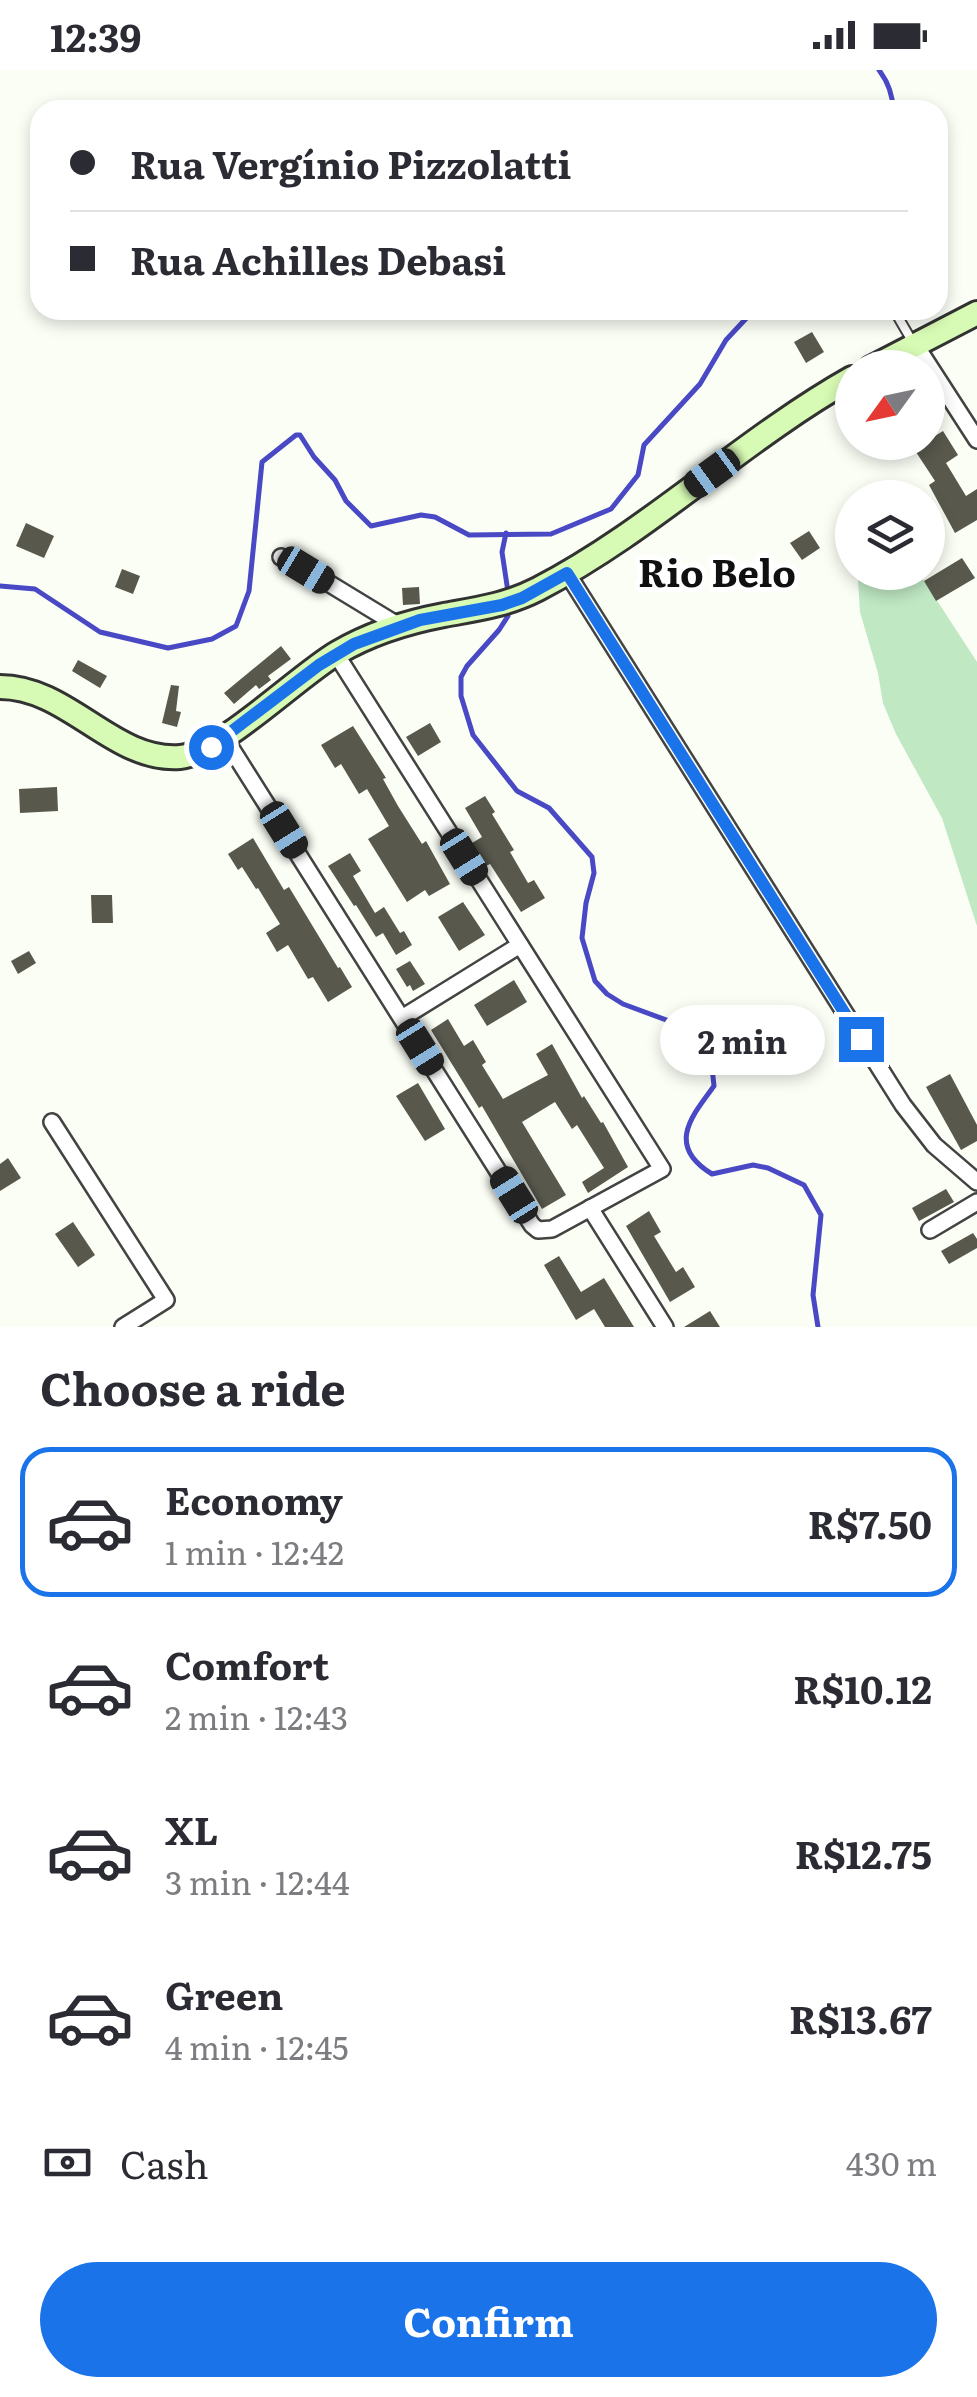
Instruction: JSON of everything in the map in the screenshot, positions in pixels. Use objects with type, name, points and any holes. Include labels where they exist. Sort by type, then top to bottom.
[{"type":"street","points":[[903,350],[977,313]]},
{"type":"street","points":[[914,344],[977,440]]},
{"type":"street","points":[[0,687],[43,694],[150,754],[184,757],[211,747],[354,644],[398,626],[502,605],[567,573],[835,389]]},
{"type":"street","points":[[280,557],[398,626]]},
{"type":"street","points":[[567,573],[903,1105],[934,1145],[977,1182]]},
{"type":"street","points":[[224,737],[532,1225],[538,1230],[552,1229],[662,1169],[336,654]]},
{"type":"street","points":[[402,1018],[520,946]]},
{"type":"street","points":[[52,1122],[166,1300],[123,1327]]},
{"type":"street","points":[[930,1230],[977,1202]]},
{"type":"street","points":[[590,1208],[665,1327]]},
{"type":"lane","points":[[900,320],[914,344]]},
{"type":"green space","points":[[859,590],[930,590],[977,662],[977,926],[942,818],[883,703],[860,612]]},
{"type":"building","points":[[812,332],[824,352],[806,363],[794,342]]},
{"type":"building","points":[[945,434],[958,455],[946,463],[966,496],[977,489],[977,520],[955,533],[945,515],[945,480],[934,480],[921,460],[945,460]]},
{"type":"building","points":[[26,523],[54,536],[44,558],[16,546]]},
{"type":"building","points":[[809,531],[820,548],[802,560],[790,543]]},
{"type":"building","points":[[962,558],[975,578],[936,601],[929,590],[945,590],[945,568]]},
{"type":"building","points":[[122,569],[140,576],[133,594],[115,587]]},
{"type":"building","points":[[419,587],[420,604],[403,605],[402,588]]},
{"type":"building","points":[[281,646],[291,659],[268,676],[271,680],[259,689],[256,685],[234,704],[224,693]]},
{"type":"building","points":[[78,660],[107,676],[100,688],[72,671]]},
{"type":"building","points":[[171,685],[179,686],[176,711],[181,712],[177,727],[162,723]]},
{"type":"building","points":[[430,723],[441,742],[418,756],[406,737]]},
{"type":"building","points":[[353,726],[386,778],[383,779],[398,806],[422,844],[426,841],[450,884],[429,896],[425,890],[407,902],[368,839],[389,826],[367,789],[359,794],[341,764],[335,768],[321,745]]},
{"type":"building","points":[[57,787],[58,811],[20,813],[19,789]]},
{"type":"building","points":[[485,796],[528,883],[534,880],[545,898],[521,912],[472,843],[482,837],[465,808]]},
{"type":"building","points":[[253,838],[352,987],[328,1002],[313,977],[308,979],[288,945],[277,952],[266,933],[280,924],[258,888],[242,867],[238,870],[228,854]]},
{"type":"building","points":[[350,853],[361,871],[353,876],[375,913],[384,907],[412,945],[396,955],[383,933],[376,937],[328,866]]},
{"type":"building","points":[[91,895],[112,895],[113,923],[92,923]]},
{"type":"building","points":[[463,902],[485,935],[459,951],[438,917]]},
{"type":"building","points":[[29,951],[36,963],[18,974],[11,961]]},
{"type":"building","points":[[410,961],[425,984],[413,991],[396,969]]},
{"type":"building","points":[[514,980],[527,1002],[487,1026],[474,1005]]},
{"type":"building","points":[[448,1019],[464,1046],[473,1040],[486,1062],[482,1065],[503,1099],[548,1075],[536,1054],[552,1044],[628,1167],[588,1193],[582,1182],[604,1168],[577,1125],[572,1129],[555,1102],[522,1122],[566,1195],[542,1209],[482,1106],[479,1108],[431,1030]]},
{"type":"building","points":[[950,1074],[977,1125],[977,1141],[961,1150],[926,1087]]},
{"type":"building","points":[[418,1083],[445,1129],[425,1141],[396,1096]]},
{"type":"building","points":[[8,1158],[21,1178],[0,1191],[0,1164]]},
{"type":"building","points":[[946,1189],[954,1202],[919,1221],[912,1208]]},
{"type":"building","points":[[649,1211],[661,1232],[654,1236],[676,1272],[683,1267],[695,1287],[670,1302],[626,1226]]},
{"type":"building","points":[[73,1222],[95,1255],[78,1267],[55,1234]]},
{"type":"building","points":[[973,1233],[977,1248],[949,1264],[941,1251]]},
{"type":"building","points":[[559,1256],[581,1292],[604,1278],[634,1327],[605,1327],[594,1309],[576,1320],[544,1265]]},
{"type":"building","points":[[710,1311],[720,1327],[684,1327]]},
{"type":"waterway","points":[[879,70],[892,100]]},
{"type":"waterway","points":[[0,586],[35,589],[100,632],[168,648],[212,639],[236,626],[249,591],[262,462],[296,435],[300,435],[335,480],[346,501],[371,526],[421,515],[435,517],[469,535],[551,534],[611,509],[638,475],[644,445],[700,384],[726,340],[745,320]]},
{"type":"waterway","points":[[506,533],[502,552],[508,592]]},
{"type":"waterway","points":[[508,616],[461,677],[461,696],[473,735],[517,791],[549,808],[592,857],[594,873],[582,938],[595,981],[623,1004],[688,1028],[710,1049],[714,1086],[687,1131],[690,1153],[712,1174],[753,1165],[804,1185],[821,1215],[813,1295],[818,1327]]},
{"type":"district","name":"Rio Belo","points":[[717,574]]},
{"type":"route","points":[[211,747],[319,665],[354,644],[420,620],[502,605],[567,573],[861,1039]]}]
